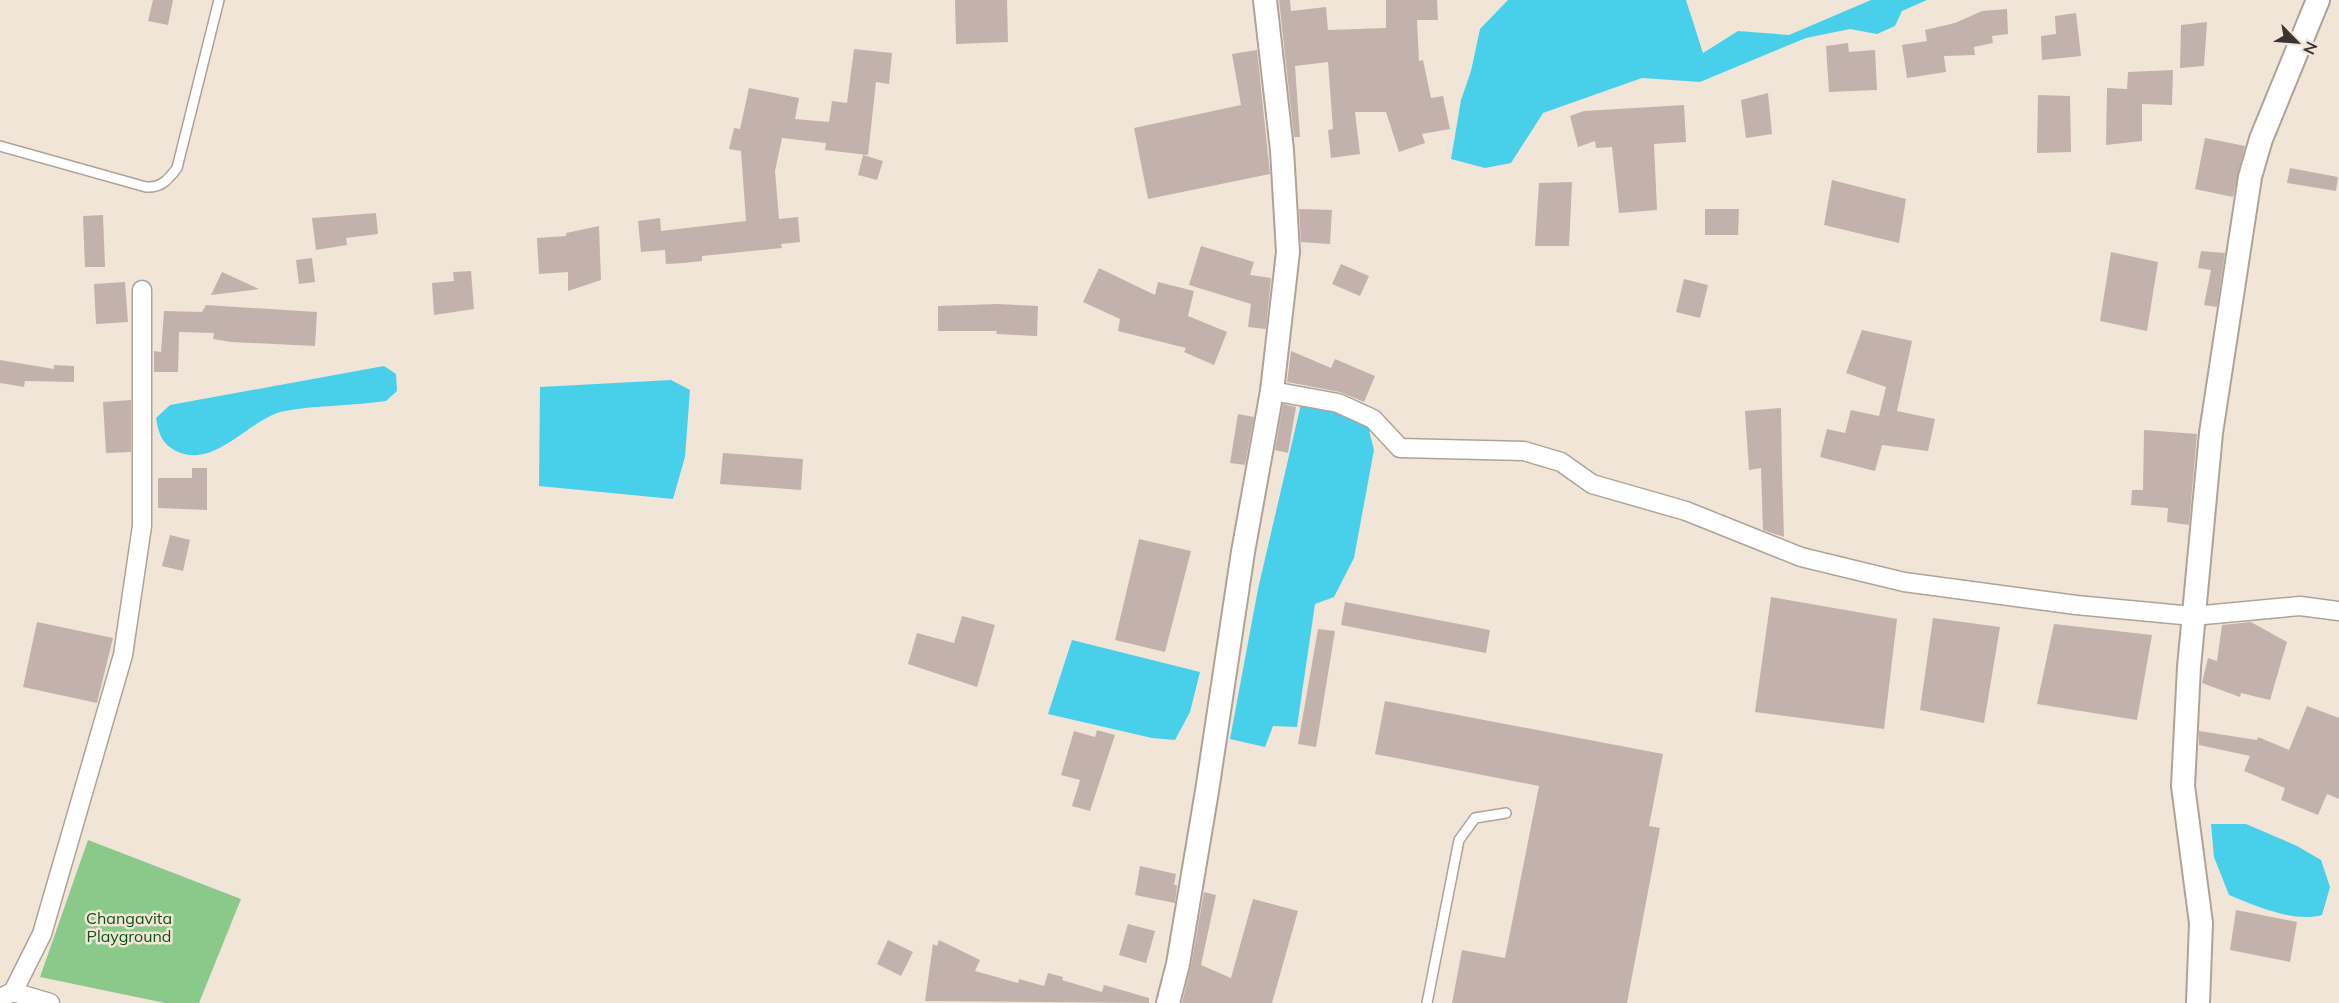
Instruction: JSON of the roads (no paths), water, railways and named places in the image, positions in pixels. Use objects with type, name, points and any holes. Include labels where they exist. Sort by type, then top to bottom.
[{"type":"street","points":[[1168,1003],[1178,964],[1206,802],[1243,552],[1272,391],[1288,252],[1282,150],[1265,0]]},
{"type":"street","points":[[2198,1003],[2201,923],[2183,786],[2193,616],[2211,433],[2250,177],[2261,139],[2318,0]]},
{"type":"street","points":[[50,1003],[6,995],[42,934],[123,655],[142,526],[142,290]]},
{"type":"street","points":[[1272,391],[1338,403],[1372,419],[1400,448],[1524,452],[1561,462],[1592,484],[1686,511],[1812,560],[1904,582],[2076,605],[2193,616],[2300,606],[2339,611]]},
{"type":"lane","points":[[0,146],[146,187],[156,188],[166,182],[177,168],[219,0]]},
{"type":"lane","points":[[1427,1003],[1459,840],[1475,818],[1506,813]]},
{"type":"water","points":[[1508,0],[1686,0],[1703,53],[1738,31],[1789,35],[1871,0],[1927,0],[1902,11],[1895,26],[1877,34],[1850,29],[1806,38],[1700,82],[1642,78],[1543,113],[1511,163],[1485,168],[1451,159],[1461,100],[1471,71],[1480,29]]},
{"type":"water","points":[[384,366],[396,374],[397,391],[386,401],[285,411],[272,415],[222,447],[208,453],[195,455],[181,453],[166,444],[159,430],[156,418],[170,405]]},
{"type":"water","points":[[671,380],[690,390],[685,457],[673,499],[539,486],[540,387]]},
{"type":"water","points":[[1301,404],[1336,413],[1368,426],[1374,450],[1354,558],[1334,597],[1315,604],[1297,727],[1273,726],[1265,747],[1230,739],[1258,589]]},
{"type":"water","points":[[1072,640],[1200,672],[1190,712],[1175,740],[1152,738],[1048,714]]},
{"type":"water","points":[[2211,824],[2246,824],[2297,846],[2321,860],[2330,887],[2322,915],[2299,917],[2287,915],[2229,895],[2214,857]]},
{"type":"park label","name":"Changavita Playground","points":[[129,927]]}]
